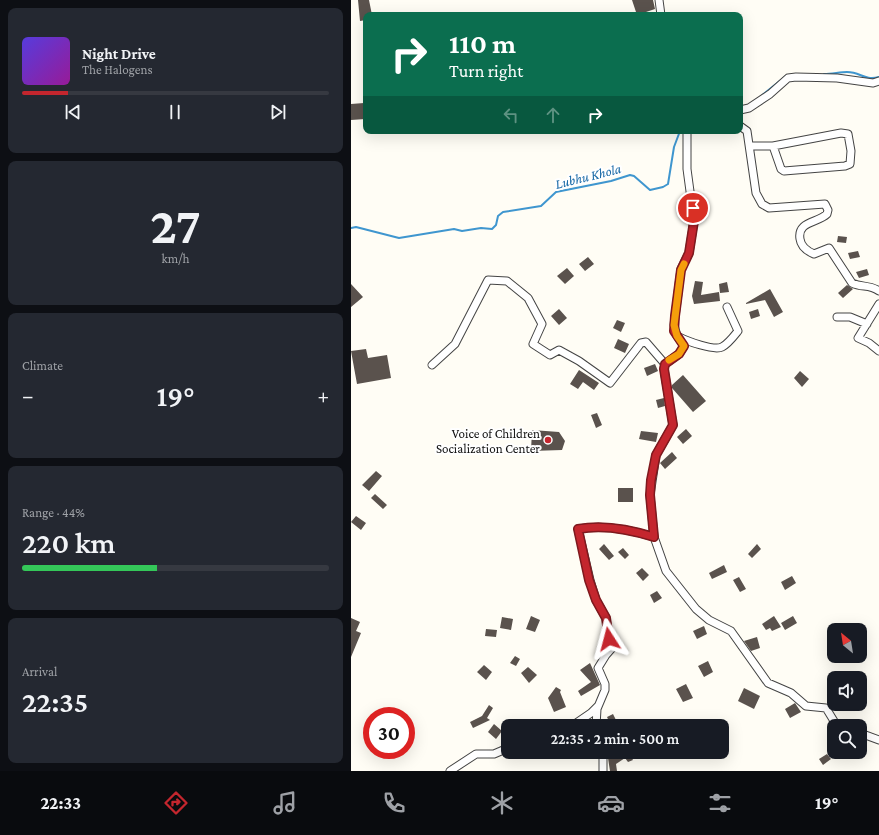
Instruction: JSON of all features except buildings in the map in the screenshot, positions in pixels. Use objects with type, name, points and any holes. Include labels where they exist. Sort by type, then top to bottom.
[{"type":"street","points":[[659,0],[661,12]]},
{"type":"street","points":[[743,109],[749,108],[770,94],[788,78],[822,77],[873,83],[879,82]]},
{"type":"street","points":[[743,128],[747,131],[751,146],[756,193],[762,204],[769,208],[825,204],[828,210],[827,214],[803,226],[800,237],[804,248],[814,254],[829,248],[852,283],[856,285],[871,285],[879,291]]},
{"type":"street","points":[[751,146],[773,146],[803,139],[841,133],[848,134],[852,159],[850,164],[845,166],[784,171],[781,170],[773,146]]},
{"type":"street","points":[[687,134],[687,169],[694,221],[689,253],[681,270],[674,331],[684,346],[683,350],[665,364],[664,369],[673,425],[656,455],[651,480],[650,495],[654,537],[666,571],[696,609],[709,620],[731,631],[767,683],[791,693],[806,706],[826,708],[833,719]]},
{"type":"street","points":[[432,365],[455,344],[488,280],[507,281],[528,298],[542,324],[533,344],[550,356],[559,350],[579,361],[610,384],[641,343],[646,342],[665,364]]},
{"type":"street","points":[[879,304],[859,338],[869,343],[879,351]]},
{"type":"street","points":[[677,336],[696,344],[717,348],[722,347],[738,330],[727,307]]},
{"type":"street","points":[[837,317],[850,317],[867,324]]},
{"type":"street","points":[[597,719],[600,704],[605,690],[605,684],[598,668],[613,647],[609,639],[606,618],[596,600],[589,580],[578,529],[588,527],[620,528],[654,537]]},
{"type":"street","points":[[582,719],[600,704]]},
{"type":"street","points":[[867,736],[879,740]]},
{"type":"street","points":[[450,771],[476,754],[494,754],[501,751]]},
{"type":"street","points":[[603,759],[603,771]]},
{"type":"waterway","name":"Lubhu Khola","points":[[824,74],[852,72],[870,78],[879,77]]},
{"type":"waterway","name":"Lubhu Khola","points":[[794,74],[816,74]]},
{"type":"waterway","name":"Lubhu Khola","points":[[760,97],[786,76]]},
{"type":"waterway","name":"Lubhu Khola","points":[[351,228],[356,227],[399,238],[454,229],[462,231],[481,228],[492,229],[496,225],[498,216],[503,212],[541,206],[556,192],[611,181],[630,175],[634,176],[650,190],[663,187],[668,184],[674,147],[679,134]]},
{"type":"slow traffic","points":[[669,360],[679,354],[683,350],[684,346],[683,342],[674,331],[681,270],[684,264]]},
{"type":"place","name":"Voice of Children Socialization Center","points":[[548,440]]},
{"type":"route","points":[[609,639],[606,618],[596,600],[589,580],[578,529],[588,527],[620,528],[654,537],[650,495],[651,480],[656,455],[671,432],[673,425],[664,369],[665,364],[679,354],[683,350],[684,346],[683,342],[674,331],[674,325],[681,270],[689,253],[690,235],[694,221],[693,208]]}]
